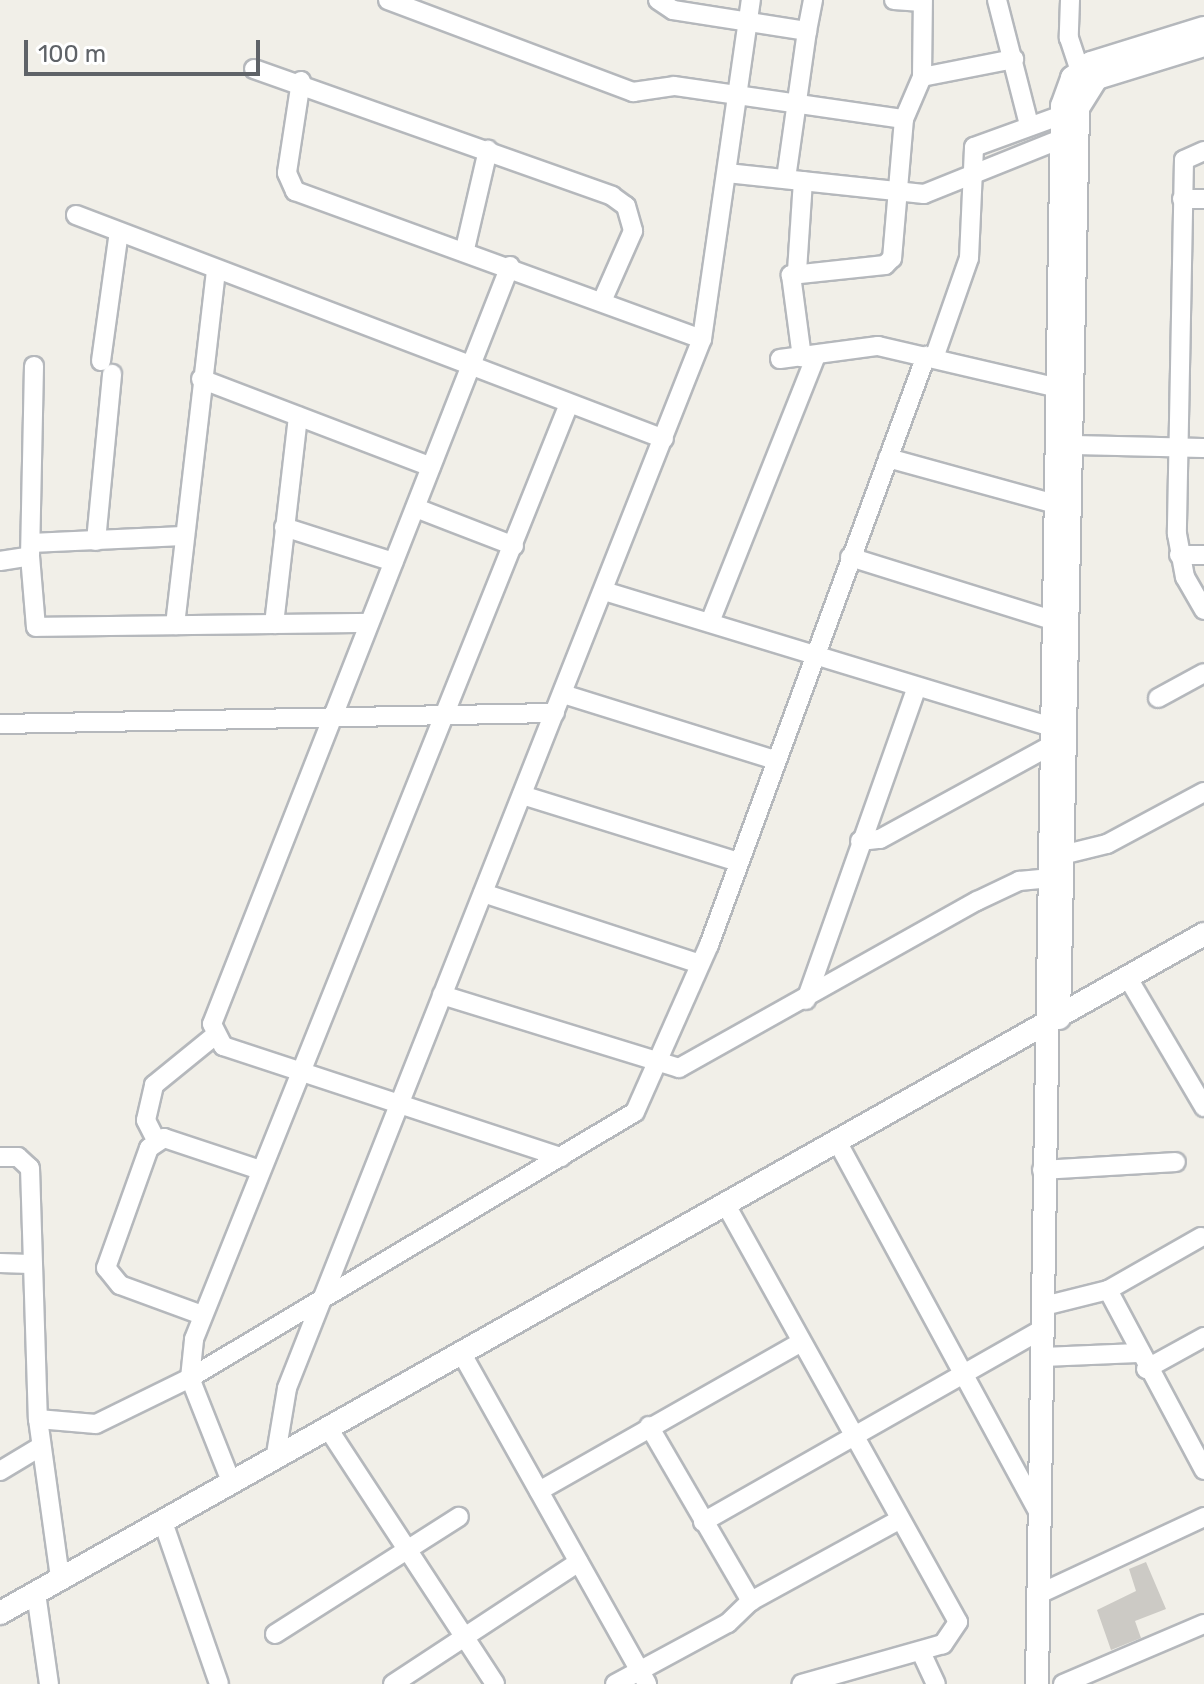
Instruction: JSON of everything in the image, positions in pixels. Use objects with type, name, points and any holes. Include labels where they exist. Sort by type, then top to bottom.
[{"type":"street","points":[[388,0],[633,92],[674,86],[904,119]]},
{"type":"street","points":[[658,0],[666,9],[807,31]]},
{"type":"street","points":[[275,1460],[287,1388],[702,339],[751,0]]},
{"type":"street","points":[[710,622],[809,356],[789,282],[797,271],[795,103],[813,0]]},
{"type":"street","points":[[797,271],[889,263],[899,194],[904,119],[922,77],[922,1],[894,0]]},
{"type":"street","points":[[997,0],[1029,125]]},
{"type":"street","points":[[1056,869],[1048,737],[1055,504],[1066,391],[1067,128],[1082,78],[1070,0]]},
{"type":"street","points":[[1082,78],[1204,28]]},
{"type":"street","points":[[1082,78],[1204,45]]},
{"type":"street","points":[[922,77],[1014,59]]},
{"type":"street","points":[[254,69],[301,81],[488,150],[626,206],[633,231],[603,299]]},
{"type":"street","points":[[301,81],[289,186],[603,299],[702,339]]},
{"type":"street","points":[[38,1419],[96,1424],[190,1378],[320,1304],[635,1112],[700,964],[812,656],[969,258],[974,147],[1029,125],[1067,128]]},
{"type":"street","points":[[727,173],[899,194],[924,194],[971,177],[1067,128]]},
{"type":"street","points":[[465,249],[488,150]]},
{"type":"street","points":[[1204,151],[1184,160],[1178,448],[1179,555],[1204,610]]},
{"type":"street","points":[[1182,199],[1204,199]]},
{"type":"street","points":[[76,215],[664,439]]},
{"type":"street","points":[[96,541],[119,232]]},
{"type":"street","points":[[260,1170],[156,1140],[146,1120],[154,1085],[213,1037],[330,717],[416,508],[510,266]]},
{"type":"street","points":[[175,625],[216,269]]},
{"type":"street","points":[[780,359],[878,346],[1066,391]]},
{"type":"street","points":[[34,366],[32,620],[43,631],[175,625],[369,623]]},
{"type":"street","points":[[201,379],[431,467]]},
{"type":"street","points":[[1037,1684],[1044,1318],[1042,1170],[1073,445],[1066,391]]},
{"type":"street","points":[[232,1484],[190,1378],[202,1315],[447,717],[569,404]]},
{"type":"street","points":[[274,624],[298,416]]},
{"type":"street","points":[[1073,445],[1204,448]]},
{"type":"street","points":[[888,458],[1055,504]]},
{"type":"street","points":[[416,508],[514,546]]},
{"type":"street","points":[[284,527],[394,562]]},
{"type":"street","points":[[0,561],[31,550],[96,541],[183,536]]},
{"type":"street","points":[[1179,555],[1204,555]]},
{"type":"street","points":[[850,557],[1052,620]]},
{"type":"street","points":[[604,591],[916,689],[1048,737]]},
{"type":"street","points":[[1158,698],[1204,673]]},
{"type":"street","points":[[806,1000],[916,689]]},
{"type":"street","points":[[563,694],[775,760]]},
{"type":"street","points":[[0,724],[555,713]]},
{"type":"street","points":[[860,841],[880,839],[1048,737]]},
{"type":"street","points":[[442,995],[658,1064],[686,1066],[977,901],[1056,869],[1204,792]]},
{"type":"street","points":[[522,795],[738,862]]},
{"type":"street","points":[[483,893],[700,964]]},
{"type":"street","points":[[0,1613],[1204,934]]},
{"type":"street","points":[[1128,978],[1201,1097]]},
{"type":"street","points":[[213,1037],[301,1073],[561,1157]]},
{"type":"street","points":[[156,1140],[106,1268],[120,1285],[202,1315]]},
{"type":"street","points":[[838,1143],[1041,1517]]},
{"type":"street","points":[[0,1157],[18,1157],[30,1168],[30,1264],[40,1447],[60,1578]]},
{"type":"street","points":[[1042,1170],[1176,1162]]},
{"type":"street","points":[[726,1205],[848,1436],[958,1622],[952,1639],[921,1652],[802,1684]]},
{"type":"street","points":[[703,1522],[848,1436],[965,1372],[1044,1318],[1108,1290],[1201,1237]]},
{"type":"street","points":[[0,1263],[30,1264]]},
{"type":"street","points":[[1108,1290],[1142,1361],[1201,1458]]},
{"type":"street","points":[[1043,1357],[1142,1361],[1204,1337]]},
{"type":"street","points":[[539,1491],[799,1343]]},
{"type":"street","points":[[462,1354],[643,1677]]},
{"type":"street","points":[[649,1426],[751,1601]]},
{"type":"street","points":[[329,1430],[495,1684]]},
{"type":"street","points":[[0,1471],[40,1447]]},
{"type":"street","points":[[275,1634],[459,1517]]},
{"type":"street","points":[[1039,1594],[1204,1517]]},
{"type":"street","points":[[615,1684],[643,1677],[728,1623],[751,1601],[897,1521]]},
{"type":"street","points":[[163,1522],[219,1684]]},
{"type":"street","points":[[393,1684],[579,1562]]},
{"type":"street","points":[[36,1593],[49,1684]]},
{"type":"street","points":[[1063,1684],[1101,1677],[1204,1624]]},
{"type":"street","points":[[921,1652],[936,1684]]},
{"type":"building","points":[[1146,1562],[1166,1609],[1135,1621],[1141,1638],[1111,1650],[1097,1610],[1136,1591],[1129,1569]]}]
